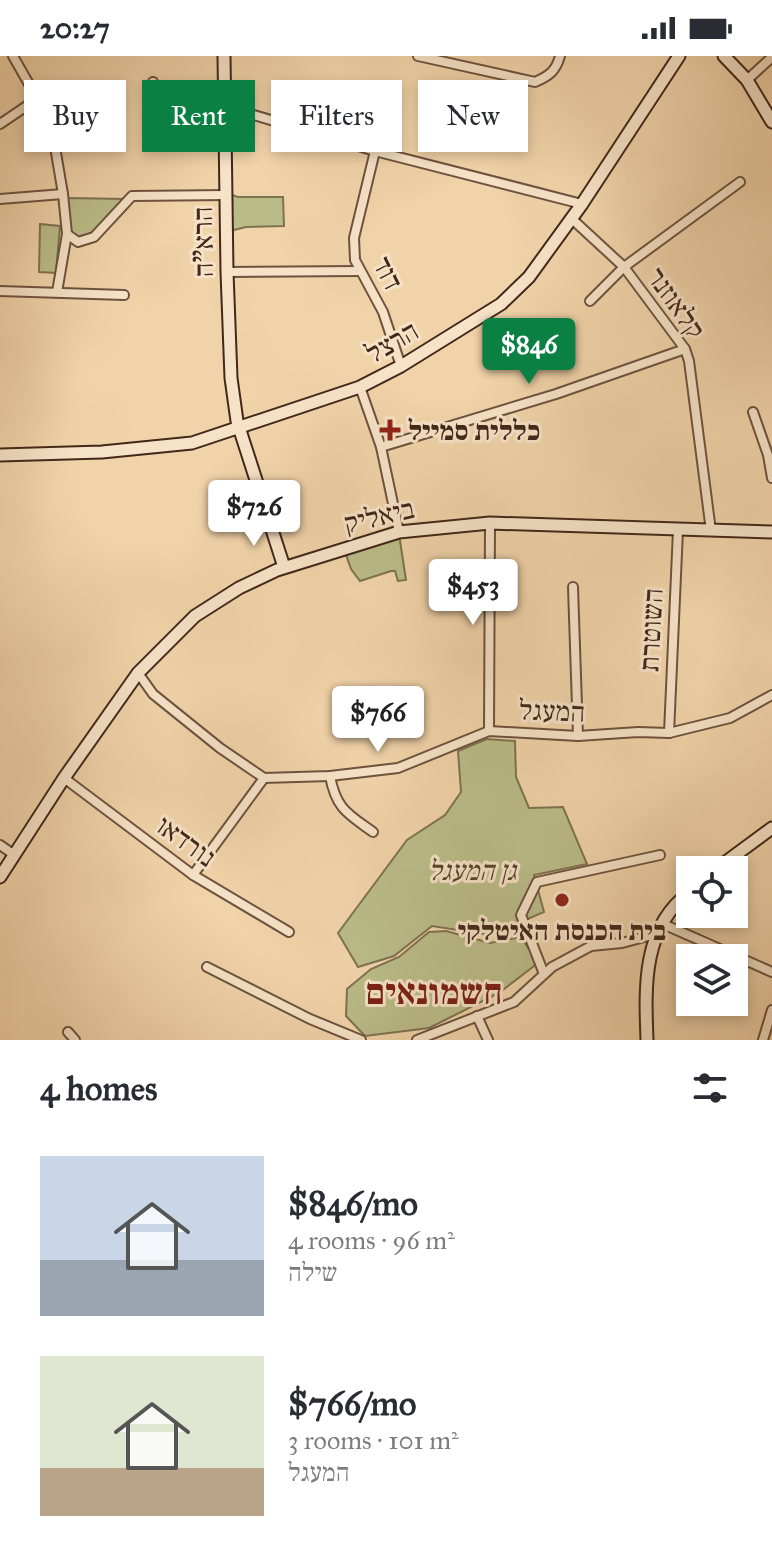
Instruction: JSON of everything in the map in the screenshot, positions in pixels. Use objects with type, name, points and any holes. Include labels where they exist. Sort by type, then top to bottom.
[{"type":"street","points":[[13,56],[26,80]]},
{"type":"street","name":"הרא\"ה","points":[[224,56],[224,80]]},
{"type":"street","points":[[418,56],[535,82],[548,77],[560,56]]},
{"type":"street","name":"הרצל","points":[[0,455],[102,452],[192,443],[360,387],[401,366],[501,304],[529,277],[572,219],[679,56]]},
{"type":"street","points":[[724,56],[747,80],[772,122]]},
{"type":"street","points":[[747,80],[772,57]]},
{"type":"street","points":[[0,124],[24,108]]},
{"type":"street","points":[[56,152],[67,234],[57,292]]},
{"type":"street","name":"הרא\"ה","points":[[225,152],[227,272],[235,410],[280,569]]},
{"type":"street","name":"דוד","points":[[375,152],[354,238],[355,260],[383,312],[401,366]]},
{"type":"street","points":[[379,152],[582,204]]},
{"type":"street","points":[[590,301],[624,267],[740,182]]},
{"type":"street","points":[[0,199],[63,194]]},
{"type":"street","points":[[67,234],[78,242],[94,237],[132,196],[226,195]]},
{"type":"street","name":"קלאוזנר","points":[[572,219],[624,267],[685,349],[711,531]]},
{"type":"street","points":[[227,272],[360,271]]},
{"type":"street","points":[[0,291],[124,295]]},
{"type":"street","points":[[381,447],[556,394],[685,349]]},
{"type":"street","points":[[360,387],[381,447],[399,532]]},
{"type":"street","points":[[225,432],[235,410]]},
{"type":"street","points":[[753,412],[770,454],[772,478]]},
{"type":"street","points":[[489,731],[490,523]]},
{"type":"street","name":"ביאליק","points":[[0,877],[64,778],[138,673],[195,616],[239,588],[280,569],[399,532],[490,523],[772,532]]},
{"type":"street","name":"השוטרת","points":[[669,733],[678,530]]},
{"type":"street","points":[[573,587],[578,736]]},
{"type":"street","points":[[138,673],[153,694],[220,748],[264,778],[193,875]]},
{"type":"street","name":"המעגל","points":[[264,778],[330,776],[398,768],[489,731],[578,736],[669,733],[730,718],[772,695]]},
{"type":"street","points":[[330,776],[340,807],[373,832]]},
{"type":"street","name":"נורדאו","points":[[64,778],[193,875],[289,932]]},
{"type":"street","points":[[731,856],[772,828]]},
{"type":"street","points":[[0,845],[13,854]]},
{"type":"street","points":[[544,974],[521,915],[537,882],[660,855]]},
{"type":"street","points":[[647,1040],[646,972],[660,929],[676,905]]},
{"type":"street","points":[[417,1040],[514,1002],[544,974],[591,946],[622,943],[660,929],[772,972]]},
{"type":"street","points":[[207,967],[310,1019],[361,1040]]},
{"type":"street","points":[[763,1040],[772,1010]]},
{"type":"street","points":[[477,1016],[488,1040]]},
{"type":"street","points":[[68,1032],[75,1040]]},
{"type":"green space","points":[[229,194],[238,197],[283,197],[284,226],[246,227],[230,231]]},
{"type":"green space","points":[[66,198],[126,199],[88,236],[78,238],[69,231]]},
{"type":"green space","points":[[40,224],[60,226],[56,273],[39,272]]},
{"type":"green space","points":[[399,534],[406,580],[398,581],[395,571],[391,571],[360,581],[351,569],[344,549]]},
{"type":"green space","name":"גן המעגל","points":[[487,739],[515,741],[516,777],[529,808],[563,807],[587,864],[534,875],[544,912],[490,935],[432,926],[394,956],[358,967],[338,933],[407,840],[445,815],[461,792],[458,751]]},
{"type":"green space","points":[[446,931],[490,943],[521,937],[538,963],[499,993],[429,1028],[365,1036],[346,1016],[347,989],[371,969],[399,957],[429,932]]},
{"type":"place","name":"כללית סמייל","points":[[390,430]]},
{"type":"place","name":"בית הכנסת האיטלקי","points":[[562,900]]},
{"type":"district","name":"חשמונאים","points":[[434,992]]}]
